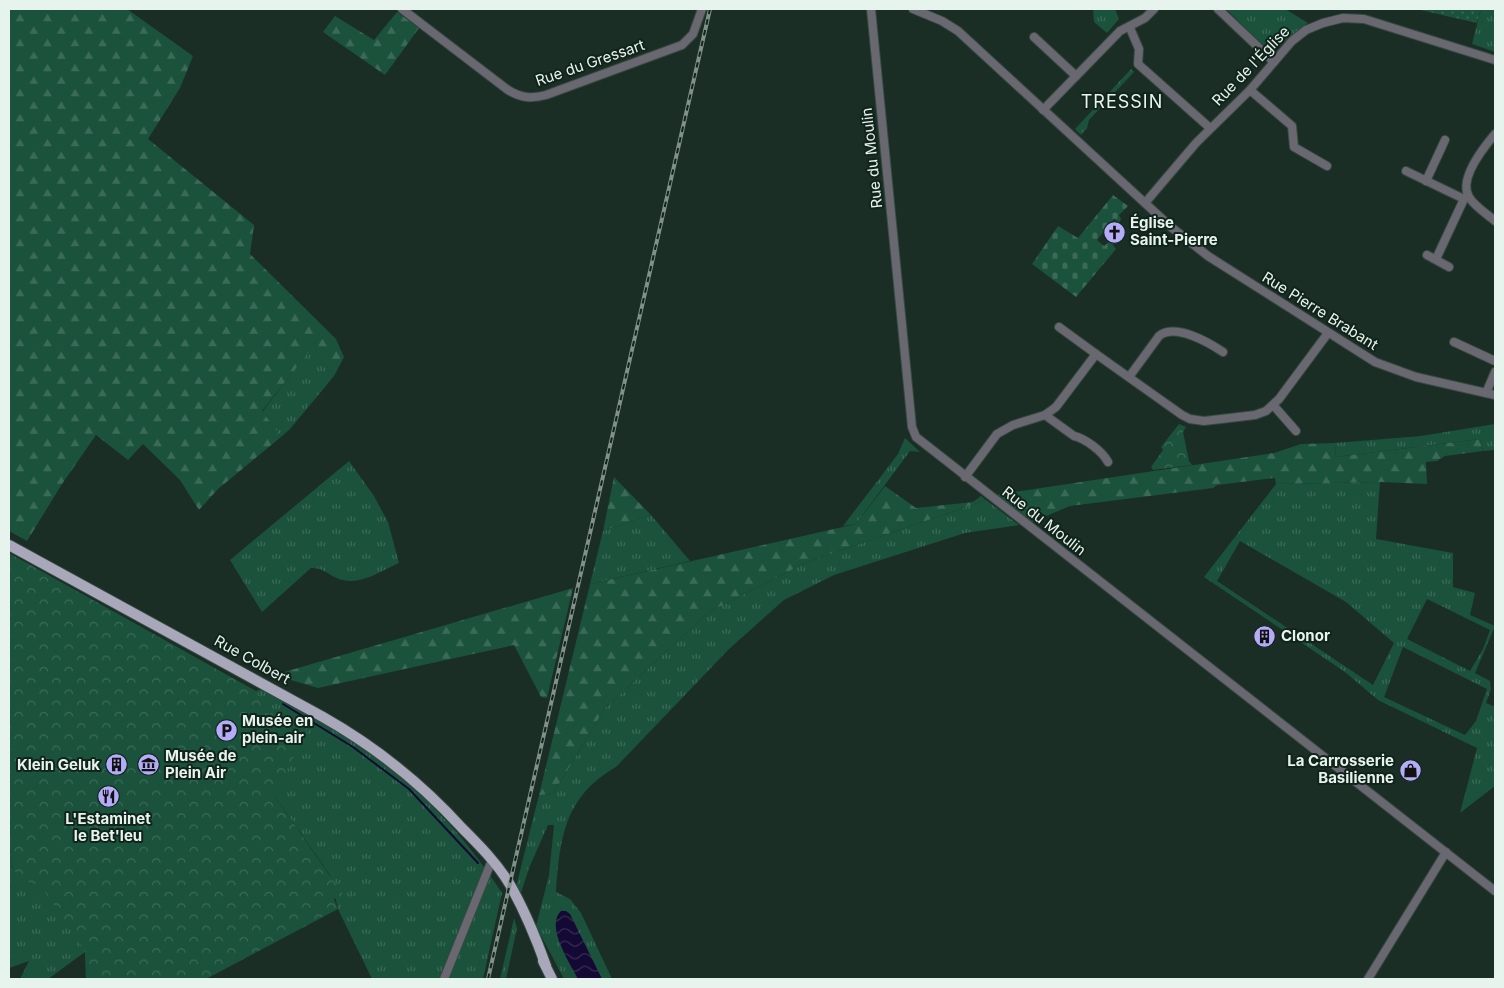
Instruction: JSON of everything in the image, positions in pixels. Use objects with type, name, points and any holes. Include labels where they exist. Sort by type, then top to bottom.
[{"type":"main road","name":"Rue Colbert","points":[[9,545],[347,730],[409,775],[462,828],[491,862],[552,979]]},
{"type":"street","name":"Rue du Gressart","points":[[402,9],[508,90],[529,98],[546,95],[682,45],[694,34],[702,9]]},
{"type":"street","name":"Rue du Moulin","points":[[871,9],[913,431],[921,443],[1495,891]]},
{"type":"street","name":"Rue Pierre Brabant","points":[[913,9],[942,21],[953,28],[1148,206],[1200,250],[1358,353],[1389,369],[1495,395]]},
{"type":"street","points":[[1044,110],[1120,31],[1130,28],[1154,9]]},
{"type":"street","points":[[1218,9],[1274,62]]},
{"type":"street","name":"Rue de l'Église","points":[[1148,206],[1210,128],[1250,90],[1287,45],[1306,30],[1328,21],[1354,18],[1369,20],[1495,60]]},
{"type":"street","points":[[1130,28],[1139,49],[1138,64],[1210,128]]},
{"type":"street","points":[[1034,37],[1076,76]]},
{"type":"street","points":[[1250,90],[1292,126],[1294,147],[1327,166]]},
{"type":"street","points":[[1436,259],[1466,198],[1468,178],[1481,152],[1495,134]]},
{"type":"street","points":[[1426,181],[1446,140]]},
{"type":"street","points":[[1406,172],[1466,198],[1495,221]]},
{"type":"street","points":[[1426,255],[1449,267]]},
{"type":"street","points":[[1060,327],[1182,415],[1194,420],[1208,421],[1255,415],[1274,406],[1328,333]]},
{"type":"street","points":[[1129,377],[1159,336],[1165,332],[1199,338],[1223,352]]},
{"type":"street","points":[[1454,342],[1495,361]]},
{"type":"street","points":[[965,476],[997,434],[1013,425],[1044,415],[1059,404],[1096,354]]},
{"type":"street","points":[[1486,393],[1495,372]]},
{"type":"street","points":[[1274,406],[1296,431]]},
{"type":"street","points":[[1044,415],[1088,444],[1108,462]]},
{"type":"street","points":[[1368,979],[1446,852]]},
{"type":"street","points":[[444,979],[491,862]]},
{"type":"green space","points":[[9,9],[127,9],[193,56],[180,88],[148,139],[254,225],[250,254],[336,339],[344,357],[334,376],[312,348],[262,411],[281,437],[218,489],[199,510],[180,480],[143,444],[128,460],[96,435],[62,484],[27,541],[9,531]]},
{"type":"green space","points":[[1093,9],[1115,9],[1119,19],[1107,33],[1094,22]]},
{"type":"green space","points":[[1226,9],[1285,9],[1308,23],[1277,47],[1268,50]]},
{"type":"green space","points":[[1416,9],[1481,9],[1477,23]]},
{"type":"green space","points":[[1481,9],[1495,9],[1495,52],[1472,44]]},
{"type":"green space","points":[[397,12],[419,28],[385,75],[323,32],[335,16],[374,40]]},
{"type":"green space","points":[[1131,69],[1134,72],[1089,120],[1087,128],[1081,135],[1075,129]]},
{"type":"green space","points":[[1113,195],[1128,206],[1119,215],[1121,219],[1119,223],[1114,219],[1097,240],[1104,246],[1110,241],[1116,249],[1076,297],[1032,264],[1058,226],[1078,238]]},
{"type":"green space","points":[[312,347],[334,376],[290,429],[281,437],[262,412]]},
{"type":"green space","points":[[1179,424],[1186,427],[1183,432],[1189,461],[1192,465],[1153,470],[1151,467],[1163,450],[1161,447]]},
{"type":"green space","points":[[1495,424],[1495,450],[1483,451],[1480,439],[1336,457],[1335,443],[1421,436]]},
{"type":"green space","points":[[905,438],[920,452],[910,451],[856,524],[843,526],[898,454]]},
{"type":"green space","points":[[1480,439],[1483,451],[1445,456],[1437,461],[1426,462],[1427,484],[1380,482],[1276,484],[1275,478],[1217,485],[1213,488],[1070,506],[1032,522],[995,495],[1274,453],[1301,444],[1335,443],[1336,457]]},
{"type":"green space","points":[[349,461],[374,496],[388,522],[399,563],[364,579],[350,581],[339,579],[320,569],[311,568],[262,612],[230,560]]},
{"type":"green space","points":[[614,477],[651,515],[603,531]]},
{"type":"green space","points":[[1380,482],[1376,539],[1453,553],[1453,587],[1475,593],[1470,615],[1495,626],[1475,673],[1490,681],[1491,689],[1486,703],[1493,706],[1495,704],[1495,786],[1460,813],[1477,748],[1378,700],[1345,672],[1204,577],[1276,484]],"holes":[[[1240,541],[1346,602],[1394,643],[1373,685],[1217,581]],[[1427,599],[1490,630],[1483,649],[1470,671],[1407,639]],[[1403,647],[1487,689],[1476,721],[1465,735],[1384,697]]]},
{"type":"green space","points":[[885,486],[916,508],[973,502],[981,496],[986,500],[807,562],[709,612],[605,708],[553,794],[539,795],[590,584],[856,524]]},
{"type":"green space","points":[[986,500],[1019,525],[965,533],[834,575],[784,600],[729,649],[616,767],[585,792],[575,805],[563,837],[556,892],[570,899],[581,913],[612,979],[564,979],[536,926],[549,875],[554,825],[548,825],[529,868],[520,896],[516,887],[539,795],[553,794],[605,708],[709,612],[807,562]]},
{"type":"green space","points":[[651,515],[690,561],[590,584],[603,531]]},
{"type":"green space","name":"Musée de Plein Air","points":[[9,553],[256,691],[266,713],[278,714],[307,731],[274,795],[344,896],[334,899],[338,909],[206,979],[86,979],[85,951],[41,886],[30,883],[13,870],[9,839]]},
{"type":"green space","points":[[573,588],[547,698],[541,697],[514,645],[318,688],[274,675]]},
{"type":"green space","points":[[261,689],[354,742],[397,773],[436,810],[471,850],[502,893],[483,979],[372,979],[338,909],[330,875],[274,795],[266,714],[256,691]]},
{"type":"green space","points":[[84,823],[86,979],[85,952],[48,979],[20,979],[29,961],[9,968],[9,839],[13,870]]},
{"type":"green space","points":[[514,918],[517,928],[506,979],[500,979]]},
{"type":"water","points":[[561,911],[566,911],[570,914],[602,979],[578,979],[560,945],[557,935],[557,918]]},
{"type":"waterway","points":[[283,704],[353,747],[409,789],[478,863]]},
{"type":"railway","points":[[488,979],[710,9]]},
{"type":"place","name":"Église Saint-Pierre","points":[[1114,232]]},
{"type":"place","name":"Clonor","points":[[1265,636]]},
{"type":"place","name":"Musée en plein-air","points":[[226,730]]},
{"type":"place","name":"Klein Geluk","points":[[116,765]]},
{"type":"place","name":"Musée de Plein Air","points":[[149,765]]},
{"type":"place","name":"La Carrosserie Basilienne","points":[[1410,770]]},
{"type":"place","name":"L'Estaminet le Bet'leu","points":[[108,796]]},
{"type":"district","name":"TRESSIN","points":[[1122,102]]}]
